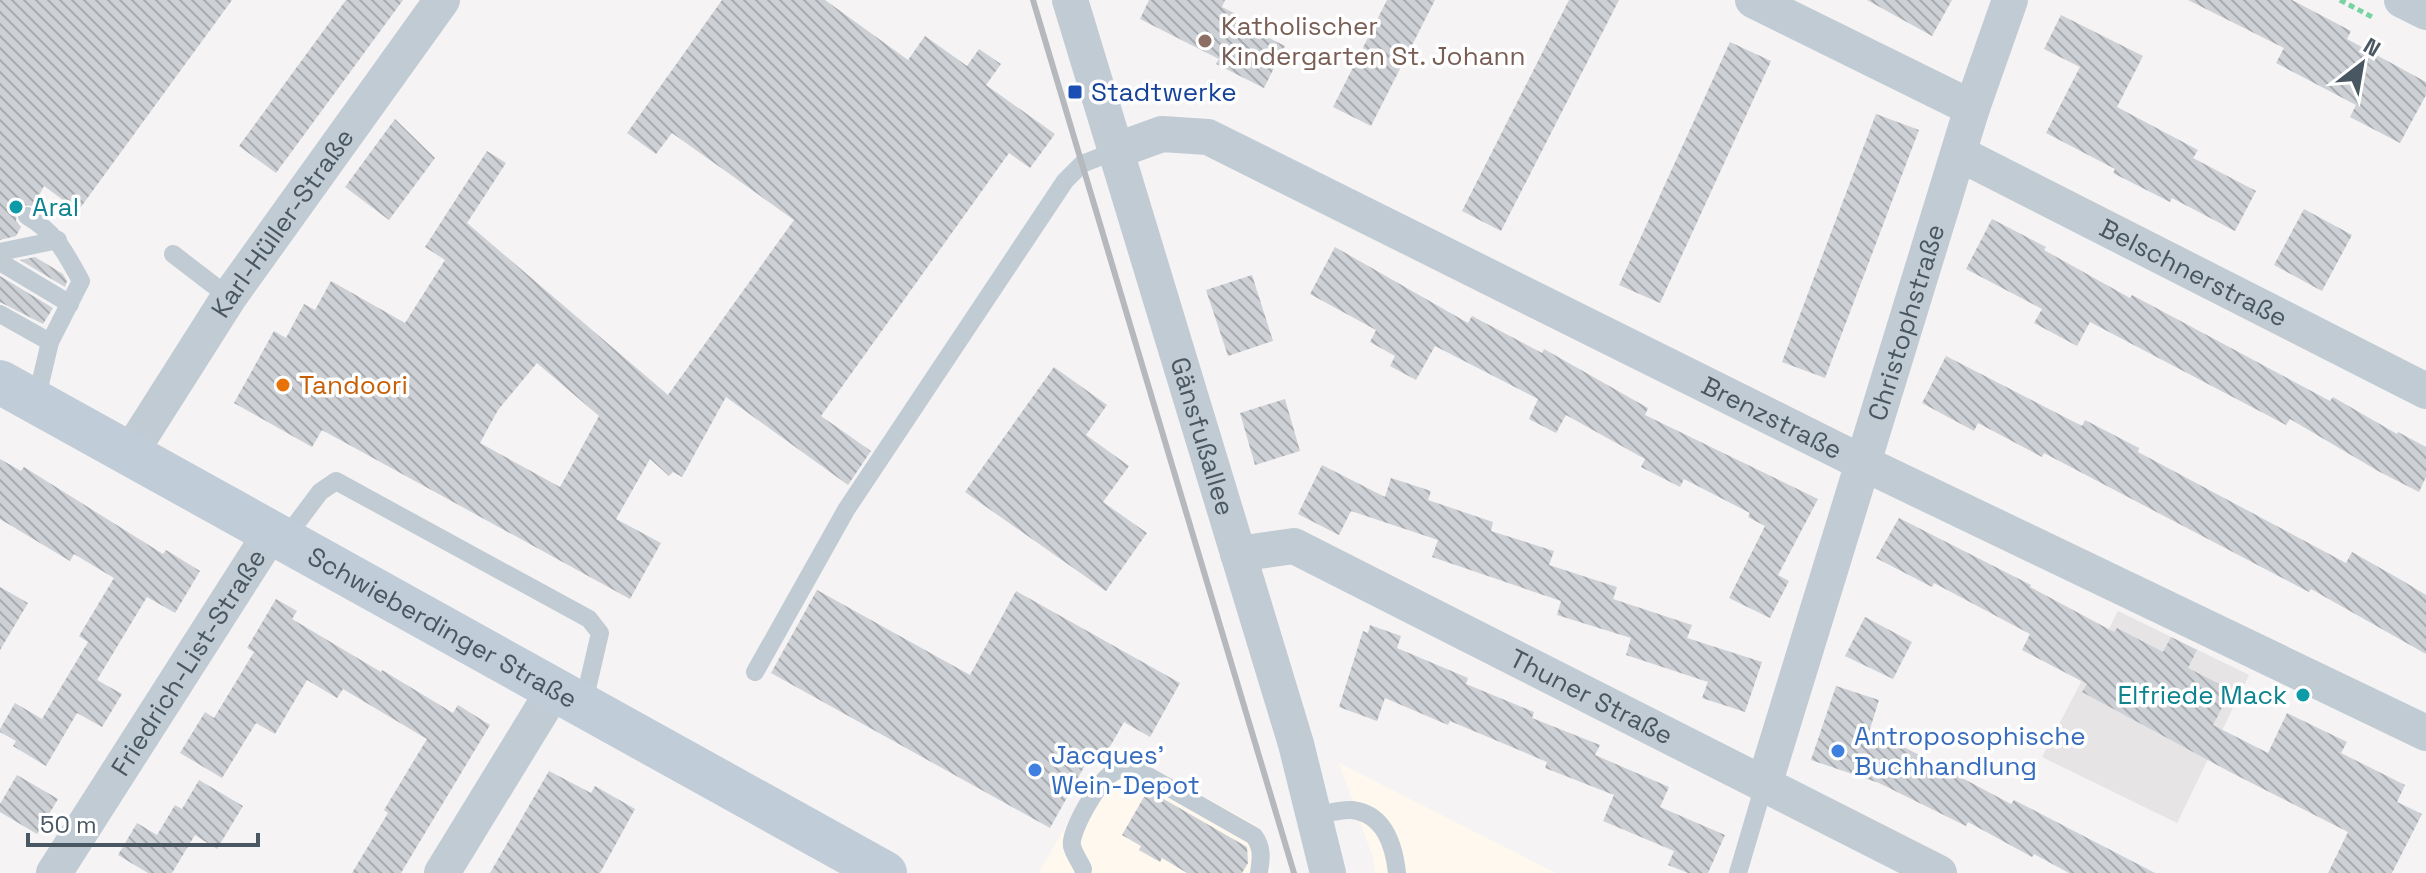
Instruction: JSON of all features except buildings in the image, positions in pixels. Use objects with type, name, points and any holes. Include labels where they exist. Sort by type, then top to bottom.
[{"type":"main road","name":"Schwieberdinger Straße","points":[[18,392],[885,873]]},
{"type":"street","name":"Karl-Hüller-Straße","points":[[130,453],[229,297],[442,0]]},
{"type":"street","name":"Gänsfußallee","points":[[1070,0],[1296,744],[1328,873]]},
{"type":"street","points":[[1753,0],[1972,108]]},
{"type":"street","name":"Christophstraße","points":[[1764,785],[1972,108],[2010,0]]},
{"type":"street","points":[[2402,0],[2426,12]]},
{"type":"street","name":"Brenzstraße","points":[[1115,151],[1162,134],[1208,137],[1863,463],[2426,733]]},
{"type":"street","name":"Belschnerstraße","points":[[1960,154],[2426,391]]},
{"type":"street","name":"Friedrich-List-Straße","points":[[54,873],[277,537]]},
{"type":"street","name":"Thuner Straße","points":[[1238,554],[1294,546],[1939,873]]},
{"type":"street","points":[[442,873],[569,698]]},
{"type":"lane","points":[[755,672],[846,510],[1065,181],[1082,164],[1115,151]]},
{"type":"lane","points":[[18,392],[50,342],[81,281],[58,240],[43,225],[27,216]]},
{"type":"lane","points":[[0,252],[58,240]]},
{"type":"lane","points":[[173,254],[229,297]]},
{"type":"lane","points":[[0,262],[70,304]]},
{"type":"lane","points":[[0,314],[50,342]]},
{"type":"lane","points":[[277,537],[320,492],[336,481],[589,619],[600,633],[569,698]]},
{"type":"lane","points":[[1083,869],[1071,844],[1074,831],[1100,783],[1111,773],[1136,769],[1254,836],[1259,842],[1262,856],[1259,873]]},
{"type":"lane","points":[[1738,873],[1764,785]]},
{"type":"lane","points":[[1314,816],[1352,810],[1368,817],[1388,832],[1397,873]]},
{"type":"shaded area","points":[[2118,611],[2249,675],[2177,823],[2042,757]]},
{"type":"shaded area","points":[[1113,746],[1256,825],[1272,873],[1038,873]]},
{"type":"shaded area","points":[[1339,763],[1556,873],[1375,873],[1373,858]]},
{"type":"railway","points":[[1033,0],[1294,873]]},
{"type":"place","name":"Katholischer Kindergarten St. Johann","points":[[1205,41]]},
{"type":"place","name":"Stadtwerke","points":[[1075,92]]},
{"type":"place","name":"Aral","points":[[16,207]]},
{"type":"place","name":"Tandoori","points":[[283,385]]},
{"type":"place","name":"Elfriede Mack","points":[[2303,695]]},
{"type":"place","name":"Antroposophische Buchhandlung","points":[[1838,751]]},
{"type":"place","name":"Jacques' Wein-Depot","points":[[1035,770]]}]
